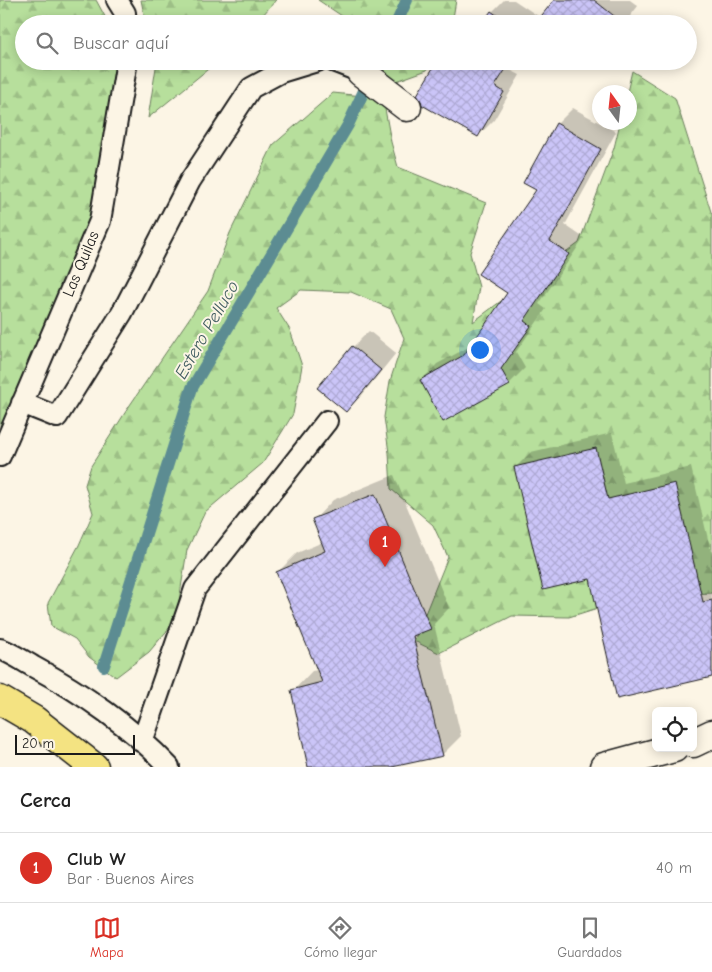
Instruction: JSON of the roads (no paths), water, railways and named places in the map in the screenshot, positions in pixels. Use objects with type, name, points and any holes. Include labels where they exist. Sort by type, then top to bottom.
[{"type":"highway","points":[[0,700],[34,720],[94,767]]},
{"type":"street","points":[[361,72],[400,101]]},
{"type":"street","points":[[697,741],[712,734]]},
{"type":"street","points":[[604,767],[659,752]]},
{"type":"lane","points":[[118,0],[125,15]]},
{"type":"lane","name":"Las Quilas","points":[[0,456],[100,221],[125,70]]},
{"type":"lane","points":[[22,403],[58,417],[122,313],[190,181],[251,88],[288,70]]},
{"type":"lane","points":[[356,70],[361,72]]},
{"type":"lane","points":[[142,742],[195,589],[327,421]]},
{"type":"lane","points":[[0,649],[60,680],[126,727],[169,767]]},
{"type":"waterway","name":"Estero Pelluco","points":[[400,15],[407,0]]},
{"type":"waterway","name":"Estero Pelluco","points":[[104,666],[192,388],[348,125],[374,70]]},
{"type":"place","name":"Club W","points":[[385,567]]}]
